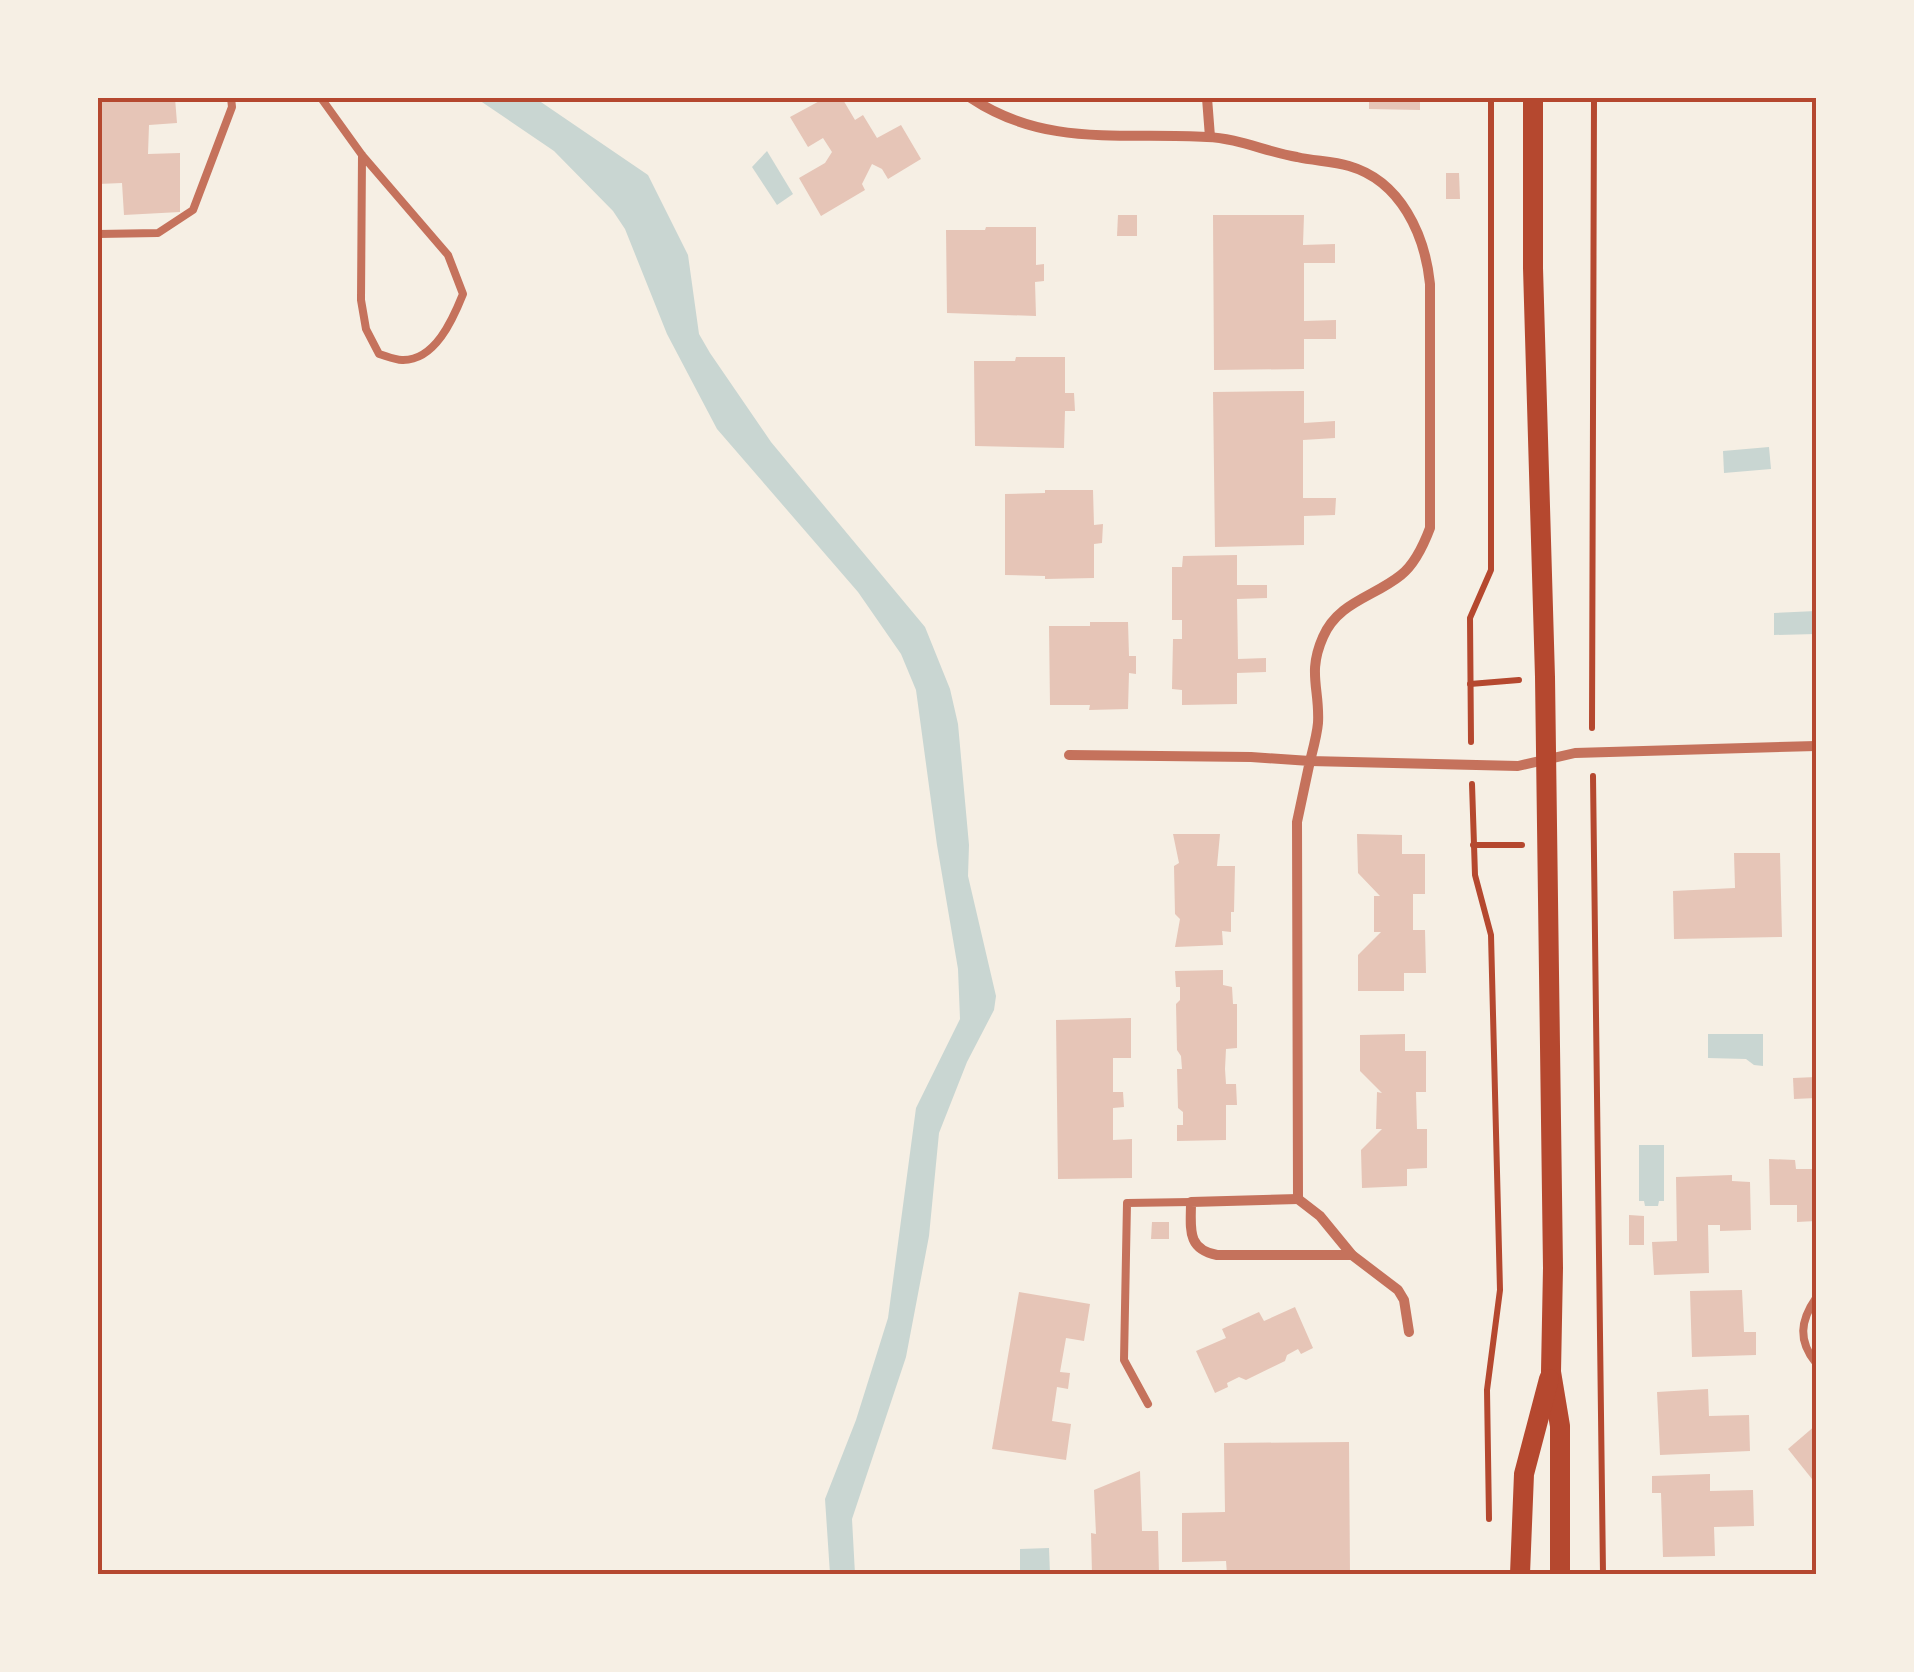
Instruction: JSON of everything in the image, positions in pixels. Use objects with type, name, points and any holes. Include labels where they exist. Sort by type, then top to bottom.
[{"type":"main road","points":[[1533,98],[1553,1268],[1551,1372],[1560,1426],[1560,1574]]},
{"type":"main road","points":[[1520,1574],[1524,1474],[1551,1372]]},
{"type":"street","points":[[971,98],[1039,130],[1157,138],[1210,136],[1295,157],[1348,165],[1369,173],[1407,208],[1427,256],[1430,528],[1424,546],[1403,574],[1339,614],[1324,635],[1314,662],[1318,721],[1297,822],[1298,1200]]},
{"type":"street","points":[[1207,98],[1210,136]]},
{"type":"street","points":[[1069,755],[1251,756],[1471,767],[1518,766],[1592,752],[1816,746]]},
{"type":"street","points":[[1352,1255],[1206,1253],[1190,1237],[1191,1202],[1298,1200],[1320,1216],[1352,1255],[1398,1290],[1404,1300],[1409,1332]]},
{"type":"lane","points":[[98,234],[158,232],[194,210],[232,107],[231,98]]},
{"type":"lane","points":[[321,98],[362,156],[448,255],[463,294],[453,320],[431,349],[404,361],[378,354],[366,329],[361,300],[362,156]]},
{"type":"lane","points":[[1148,1404],[1124,1360],[1127,1203],[1191,1202]]},
{"type":"lane","points":[[1816,1298],[1806,1313],[1802,1330],[1805,1347],[1816,1363]]},
{"type":"path","points":[[1490,1538],[1488,1390],[1500,1290],[1491,935],[1474,875],[1470,618],[1491,570],[1491,98]]},
{"type":"path","points":[[1594,98],[1592,752],[1603,1574]]},
{"type":"shaded area","points":[[476,98],[535,98],[648,175],[688,255],[699,334],[710,353],[771,442],[925,627],[950,689],[958,724],[969,845],[968,876],[996,996],[994,1010],[967,1062],[939,1133],[929,1236],[906,1357],[852,1519],[855,1574],[830,1574],[825,1499],[856,1420],[888,1318],[916,1108],[960,1019],[958,969],[916,690],[901,654],[858,592],[717,429],[667,334],[625,229],[613,211],[554,151]]},
{"type":"shaded area","points":[[767,151],[793,194],[777,205],[752,167]]},
{"type":"shaded area","points":[[1769,447],[1771,469],[1724,473],[1723,451]]},
{"type":"shaded area","points":[[1816,611],[1816,634],[1774,635],[1774,613]]},
{"type":"shaded area","points":[[1708,1034],[1763,1034],[1763,1066],[1746,1059],[1708,1058]]},
{"type":"shaded area","points":[[1639,1145],[1664,1145],[1664,1201],[1659,1201],[1658,1206],[1645,1206],[1644,1201],[1639,1201]]},
{"type":"shaded area","points":[[1049,1548],[1050,1574],[1020,1574],[1020,1549]]},
{"type":"building","points":[[175,98],[177,123],[149,125],[148,154],[180,153],[180,212],[124,215],[122,183],[98,184],[98,101]]},
{"type":"building","points":[[825,98],[842,98],[855,120],[863,115],[877,138],[901,125],[921,159],[888,179],[882,169],[872,164],[862,184],[865,190],[821,216],[799,178],[825,163],[832,152],[823,138],[808,147],[790,117]]},
{"type":"building","points":[[1369,98],[1420,98],[1420,110],[1369,109]]},
{"type":"building","points":[[1446,173],[1459,173],[1460,199],[1446,199]]},
{"type":"building","points":[[1118,215],[1137,215],[1137,236],[1117,236]]},
{"type":"building","points":[[1213,215],[1304,215],[1303,245],[1335,244],[1335,263],[1304,263],[1304,321],[1336,320],[1336,339],[1304,339],[1304,369],[1214,370]]},
{"type":"building","points":[[1036,227],[1036,265],[1044,264],[1044,281],[1035,282],[1036,316],[947,313],[946,230]]},
{"type":"building","points":[[1016,357],[1065,357],[1065,393],[1074,393],[1075,411],[1065,411],[1064,448],[975,446],[974,361],[1015,361]]},
{"type":"building","points":[[1304,391],[1304,423],[1335,421],[1335,438],[1303,440],[1303,498],[1336,498],[1335,515],[1304,516],[1304,545],[1215,547],[1213,392]]},
{"type":"building","points":[[1093,490],[1094,525],[1103,524],[1102,543],[1094,544],[1094,578],[1005,575],[1005,494]]},
{"type":"building","points":[[1237,555],[1237,585],[1267,585],[1267,598],[1237,599],[1238,659],[1266,658],[1266,672],[1237,673],[1237,704],[1182,705],[1182,690],[1172,689],[1173,639],[1182,639],[1182,620],[1172,620],[1172,567],[1182,567],[1183,556]]},
{"type":"building","points":[[1090,622],[1128,622],[1129,656],[1136,656],[1136,674],[1129,673],[1128,709],[1050,705],[1049,626],[1090,626]]},
{"type":"building","points":[[1173,834],[1220,834],[1217,866],[1235,866],[1231,932],[1222,931],[1223,945],[1175,947],[1180,919],[1175,914],[1174,866],[1179,863]]},
{"type":"building","points":[[1357,834],[1402,835],[1402,854],[1425,854],[1425,894],[1413,894],[1413,930],[1425,930],[1426,973],[1404,973],[1404,991],[1358,991],[1358,955],[1381,932],[1374,932],[1374,896],[1380,896],[1358,873]]},
{"type":"building","points":[[1734,853],[1780,853],[1782,937],[1674,939],[1673,891],[1735,888]]},
{"type":"building","points":[[1223,970],[1223,985],[1232,987],[1233,1004],[1237,1004],[1237,1048],[1226,1049],[1225,1069],[1226,1084],[1236,1084],[1237,1105],[1226,1105],[1226,1140],[1177,1141],[1177,1125],[1183,1125],[1183,1112],[1178,1108],[1177,1069],[1182,1069],[1177,1050],[1176,1004],[1180,987],[1176,987],[1175,971]]},
{"type":"building","points":[[1131,1018],[1131,1058],[1113,1058],[1113,1092],[1123,1092],[1124,1107],[1113,1108],[1113,1140],[1132,1139],[1132,1178],[1058,1179],[1056,1020]]},
{"type":"building","points":[[1405,1034],[1405,1051],[1426,1051],[1426,1092],[1416,1092],[1417,1129],[1427,1129],[1427,1168],[1407,1169],[1407,1186],[1362,1188],[1361,1150],[1382,1129],[1376,1129],[1377,1092],[1382,1093],[1360,1071],[1360,1035]]},
{"type":"building","points":[[1816,1077],[1816,1098],[1794,1099],[1793,1078]]},
{"type":"building","points":[[1769,1159],[1795,1160],[1796,1169],[1816,1169],[1816,1221],[1797,1222],[1797,1205],[1770,1205]]},
{"type":"building","points":[[1732,1175],[1732,1181],[1750,1182],[1751,1230],[1720,1231],[1720,1225],[1708,1225],[1709,1273],[1654,1275],[1652,1242],[1677,1241],[1676,1177]]},
{"type":"building","points":[[1629,1215],[1644,1216],[1644,1245],[1629,1245]]},
{"type":"building","points":[[1152,1222],[1169,1222],[1169,1239],[1151,1239]]},
{"type":"building","points":[[1742,1290],[1744,1332],[1756,1332],[1756,1355],[1692,1357],[1690,1291]]},
{"type":"building","points":[[1019,1292],[1090,1304],[1084,1341],[1066,1338],[1060,1372],[1070,1373],[1068,1389],[1057,1387],[1052,1421],[1071,1424],[1066,1460],[992,1449]]},
{"type":"building","points":[[1295,1307],[1313,1348],[1301,1354],[1298,1349],[1287,1355],[1285,1361],[1246,1380],[1239,1377],[1215,1393],[1196,1351],[1226,1338],[1222,1329],[1259,1312],[1264,1321]]},
{"type":"building","points":[[1708,1389],[1709,1416],[1749,1415],[1750,1451],[1660,1455],[1657,1392]]},
{"type":"building","points":[[1816,1425],[1816,1484],[1788,1449]]},
{"type":"building","points":[[1349,1442],[1350,1574],[1227,1574],[1226,1561],[1182,1562],[1182,1513],[1225,1512],[1224,1443]]},
{"type":"building","points":[[1140,1471],[1142,1531],[1158,1531],[1159,1574],[1092,1574],[1091,1533],[1096,1534],[1094,1490]]},
{"type":"building","points":[[1710,1474],[1710,1491],[1753,1490],[1754,1526],[1714,1527],[1715,1556],[1663,1557],[1661,1493],[1652,1493],[1652,1476]]}]
